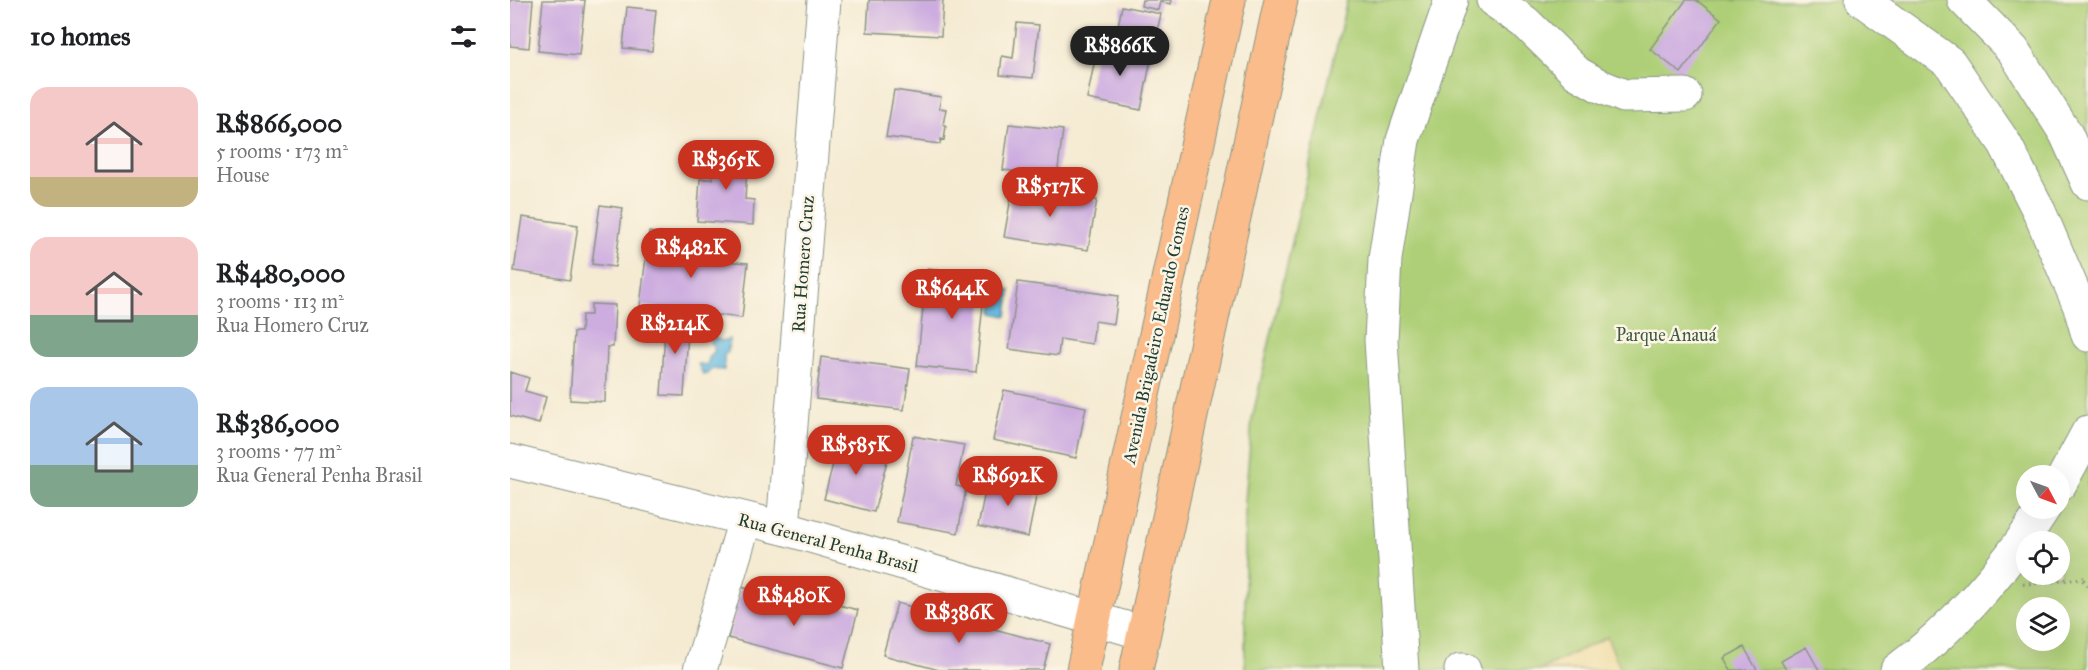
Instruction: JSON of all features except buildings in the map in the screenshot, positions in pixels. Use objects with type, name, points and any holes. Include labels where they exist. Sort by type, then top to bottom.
[{"type":"main road","name":"Avenida Brigadeiro Eduardo Gomes","points":[[1083,670],[1229,0]]},
{"type":"main road","points":[[1136,670],[1281,0]]},
{"type":"street","name":"Rua Homero Cruz","points":[[783,528],[824,0]]},
{"type":"street","points":[[1402,670],[1381,340],[1385,259],[1403,140],[1451,0]]},
{"type":"street","points":[[1493,0],[1525,22],[1577,73],[1600,86],[1624,96],[1685,94]]},
{"type":"street","points":[[1862,0],[1950,63],[2005,144],[2039,211],[2080,307],[2088,335]]},
{"type":"street","points":[[1964,0],[2013,50],[2066,134],[2088,183]]},
{"type":"street","points":[[2071,475],[2088,432]]},
{"type":"street","name":"Rua General Penha Brasil","points":[[510,461],[783,528],[1143,633]]},
{"type":"street","points":[[1897,670],[1951,624],[1994,578],[2036,519]]},
{"type":"street","points":[[700,670],[746,520]]},
{"type":"path","points":[[1994,578],[2008,584],[2088,578]]},
{"type":"path","points":[[2083,580],[2088,587]]},
{"type":"green space","name":"Parque Anauá","points":[[1347,0],[2088,0],[2088,670],[1245,670],[1245,501],[1252,419]]},
{"type":"sand","points":[[1607,637],[1621,670],[1539,670]]},
{"type":"water","points":[[996,288],[1010,290],[1007,316],[993,313]]},
{"type":"water","points":[[712,337],[722,341],[729,339],[728,352],[724,355],[724,370],[711,369],[708,374],[703,374],[698,364],[707,365],[710,356],[715,351],[710,341]]}]
